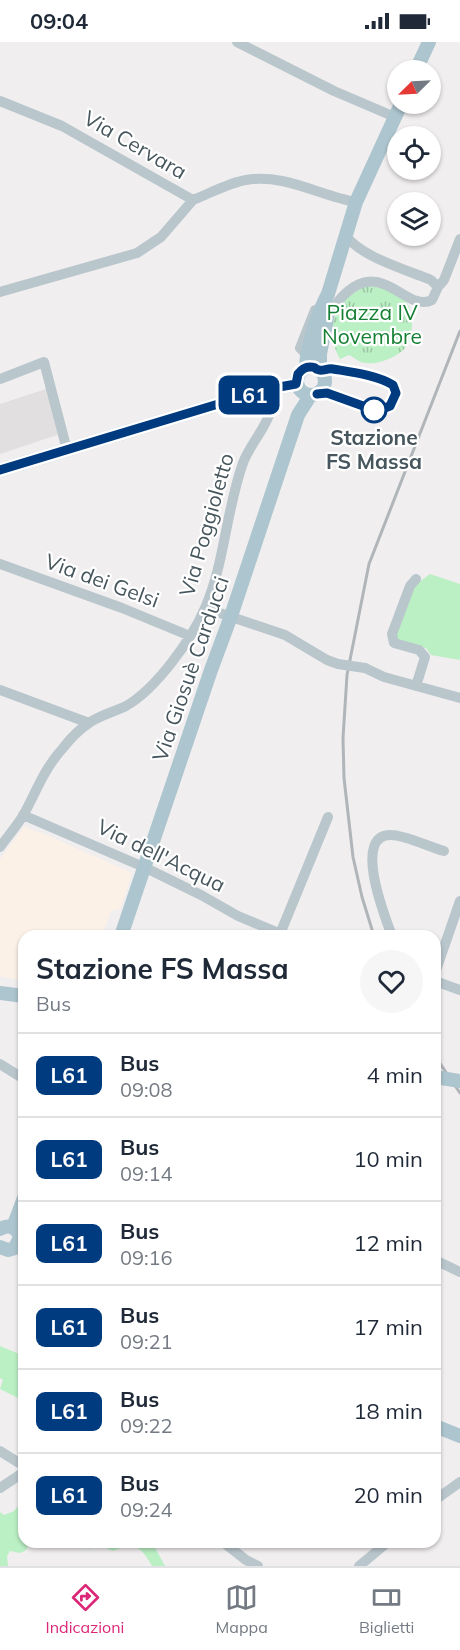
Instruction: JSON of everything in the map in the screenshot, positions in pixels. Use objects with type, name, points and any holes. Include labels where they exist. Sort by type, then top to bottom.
[{"type":"main road","points":[[421,60],[429,42]]},
{"type":"main road","points":[[311,364],[345,234],[356,202],[396,114]]},
{"type":"main road","points":[[311,364],[325,379],[320,392],[310,396],[301,393],[296,384],[298,374],[320,354],[326,304]]},
{"type":"main road","points":[[0,470],[270,389],[296,384]]},
{"type":"main road","name":"Via Giosuè Carducci","points":[[123,930],[298,415],[310,396]]},
{"type":"main road","points":[[0,993],[18,995]]},
{"type":"main road","points":[[441,1078],[460,1082]]},
{"type":"main road","points":[[8,1251],[18,1245],[14,1233]]},
{"type":"main road","points":[[441,1428],[460,1436]]},
{"type":"street","points":[[237,42],[334,91],[387,107]]},
{"type":"street","name":"Via Cervara","points":[[0,101],[62,126],[193,200],[232,183],[265,178],[297,184],[356,202]]},
{"type":"street","points":[[0,292],[137,253],[161,237],[193,200]]},
{"type":"street","points":[[345,234],[361,251],[431,280],[438,287]]},
{"type":"street","points":[[326,304],[365,282],[376,281],[422,302],[432,300],[444,280],[460,239]]},
{"type":"street","points":[[0,379],[44,362],[67,450]]},
{"type":"street","name":"Via Poggioletto","points":[[0,847],[23,815],[42,776],[63,747],[89,723],[127,705],[144,692],[177,656],[190,636],[205,608],[217,570],[240,471],[245,457],[267,420],[273,397],[270,389]]},
{"type":"street","name":"Via dei Gelsi","points":[[0,564],[122,608],[190,636]]},
{"type":"street","points":[[416,579],[410,586],[392,634],[394,643],[419,650],[425,657],[416,686]]},
{"type":"street","points":[[205,608],[285,635],[338,664],[365,668],[384,677],[460,698]]},
{"type":"street","points":[[0,690],[89,723]]},
{"type":"street","name":"Via dell'Acqua","points":[[23,815],[146,868],[238,916],[271,930]]},
{"type":"street","name":"Via dell'Acqua","points":[[285,930],[328,817]]},
{"type":"street","points":[[390,930],[372,865],[372,848],[375,841],[391,835],[444,851]]},
{"type":"street","points":[[441,956],[460,901]]},
{"type":"street","points":[[441,983],[460,990]]},
{"type":"street","points":[[0,1064],[18,1075]]},
{"type":"street","points":[[441,1263],[460,1272]]},
{"type":"street","points":[[0,1451],[18,1462]]},
{"type":"street","points":[[0,1488],[18,1476]]},
{"type":"street","points":[[441,1496],[460,1482]]},
{"type":"street","points":[[231,1548],[258,1566]]},
{"type":"street","points":[[359,1566],[381,1548]]},
{"type":"shaded area","points":[[49,388],[60,434],[0,454],[0,404]]},
{"type":"shaded area","points":[[24,827],[132,873],[120,909],[111,911],[104,930],[18,930],[18,980],[0,976],[0,859]]},
{"type":"green space","name":"Piazza IV Novembre","points":[[366,286],[392,291],[405,300],[411,315],[412,328],[409,340],[400,353],[383,361],[364,363],[349,355],[340,359],[333,336],[335,316],[346,299]]},
{"type":"green space","points":[[430,574],[460,584],[460,660],[431,655],[426,648],[398,642],[396,634],[414,586]]},
{"type":"green space","points":[[0,1346],[18,1354],[18,1398],[0,1389],[3,1380],[0,1378]]},
{"type":"green space","points":[[18,1506],[18,1548],[27,1548],[20,1553],[10,1551],[7,1556],[8,1566],[0,1566],[0,1512],[4,1515],[14,1511]]},
{"type":"green space","points":[[106,1548],[121,1548],[113,1551]]},
{"type":"green space","points":[[137,1548],[155,1548],[165,1566],[152,1566]]},
{"type":"railway","points":[[372,930],[353,857],[344,778],[343,738],[347,675],[369,564],[460,331]]},
{"type":"railway","points":[[441,1065],[460,1093]]},
{"type":"bus line","name":"L61","points":[[0,470],[268,389],[296,384],[301,370],[311,367],[320,370],[351,371],[385,380],[393,385],[396,393],[390,406],[377,411],[327,393],[317,394]]},
{"type":"place","name":"Stazione FS Massa","points":[[374,410]]}]
